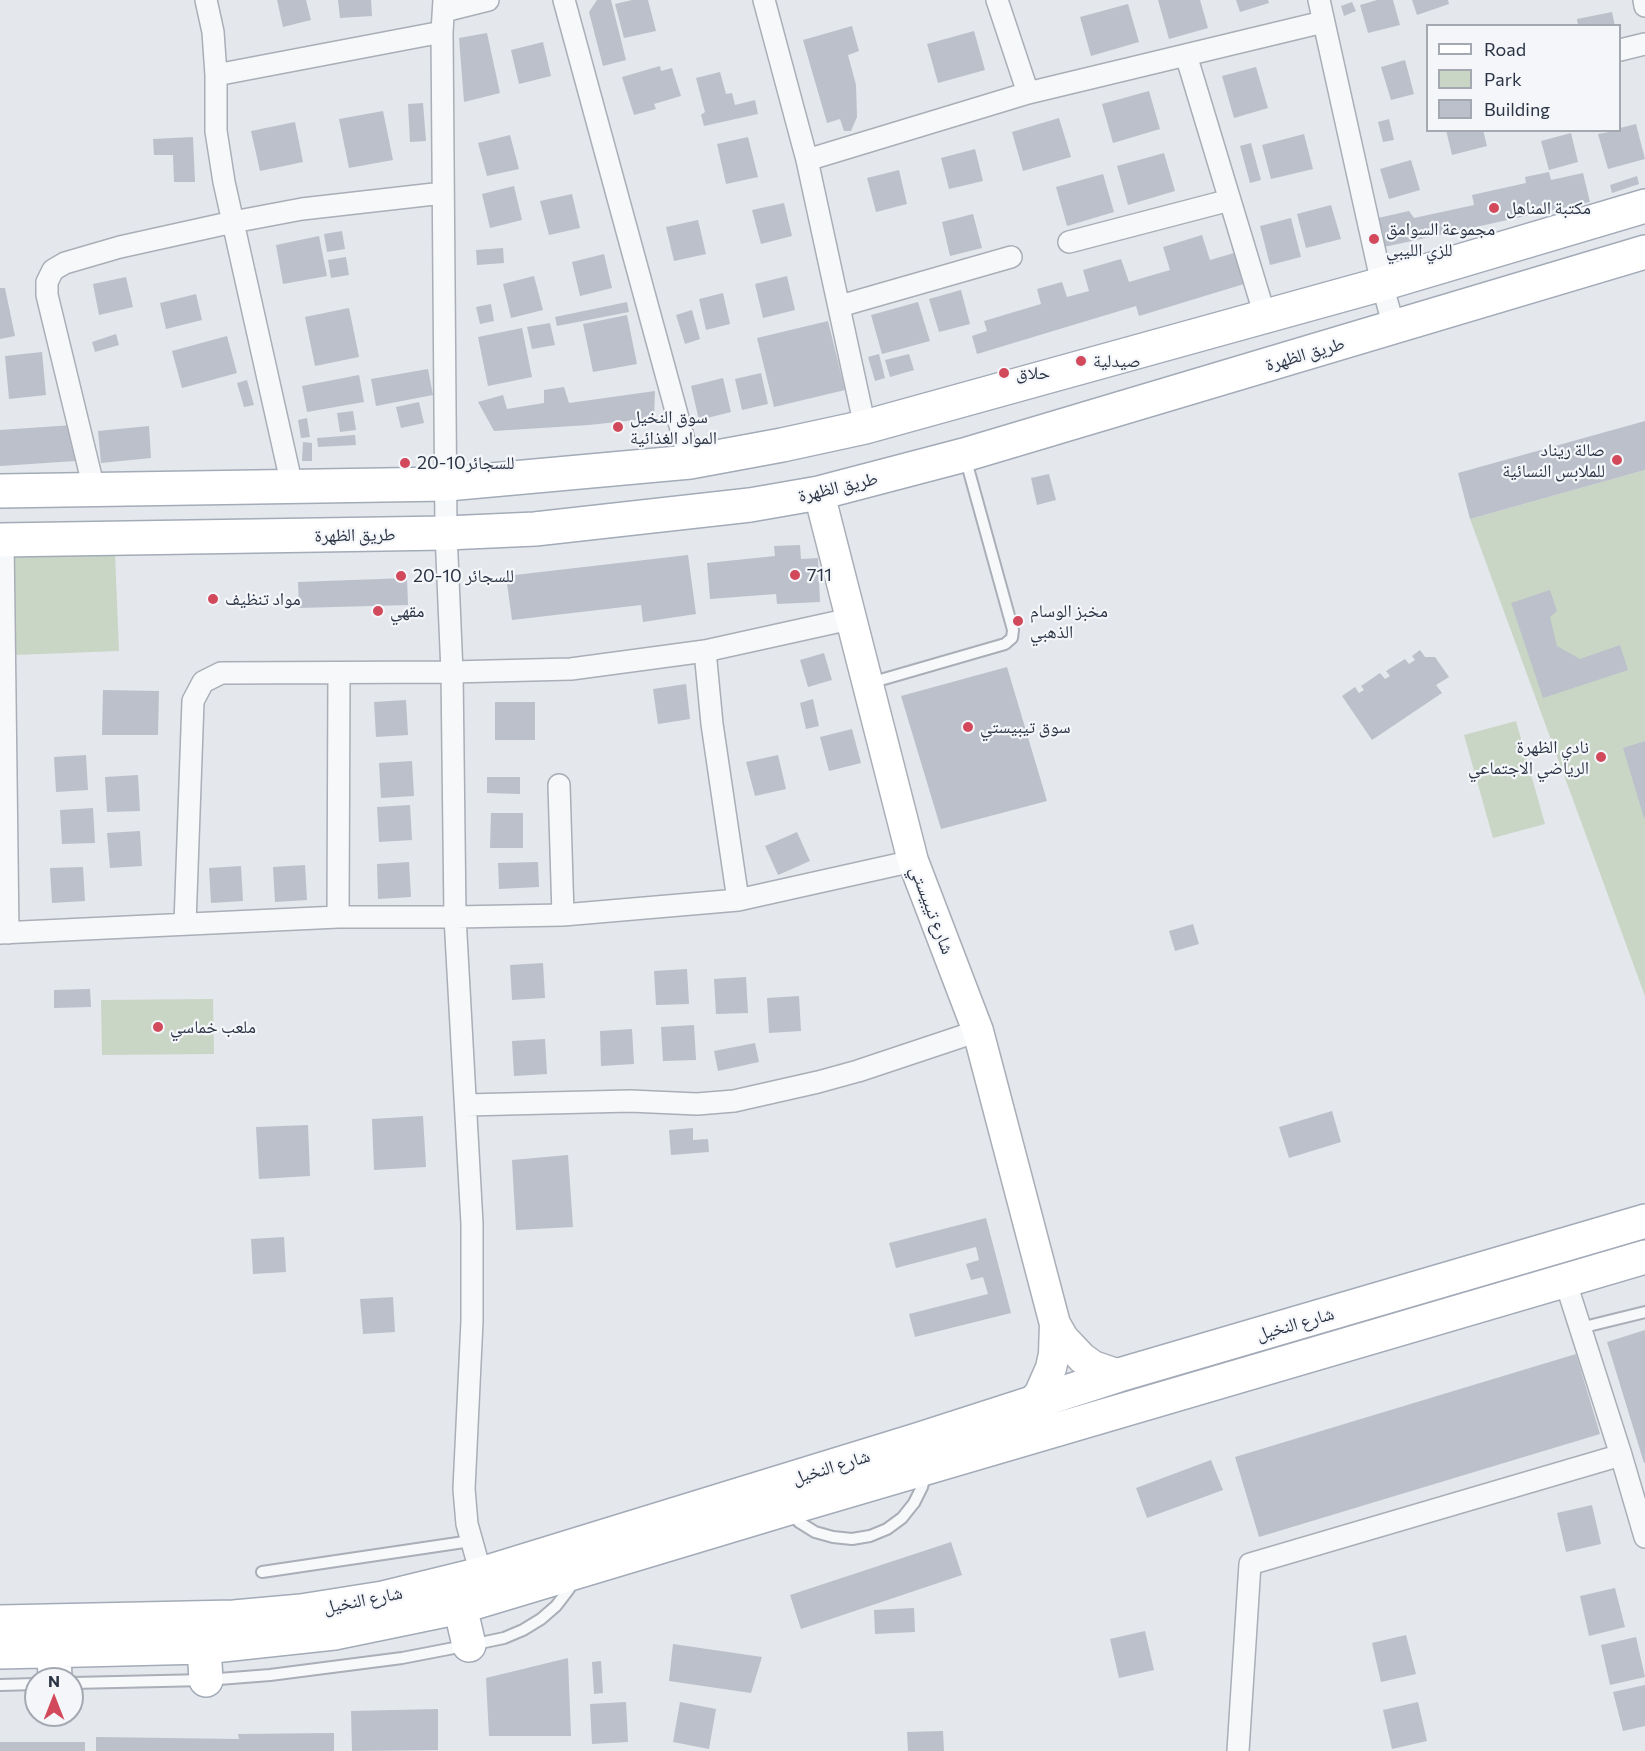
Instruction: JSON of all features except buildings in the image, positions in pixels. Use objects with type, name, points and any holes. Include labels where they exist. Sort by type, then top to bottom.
[{"type":"main road","points":[[0,491],[447,484],[690,462],[782,446],[865,427],[1382,284],[1645,206]]},
{"type":"main road","name":"طريق الظهرة","points":[[1,540],[446,533],[535,529],[750,505],[819,493],[964,455],[1645,252]]},
{"type":"main road","name":"شارع تيبيستي","points":[[819,493],[913,861],[978,1030],[1055,1324]]},
{"type":"main road","name":"شارع النخيل","points":[[0,1622],[268,1615],[575,1574],[786,1509],[922,1455],[1031,1404],[1119,1375],[1645,1221]]},
{"type":"main road","name":"شارع النخيل","points":[[0,1652],[55,1665],[334,1633],[465,1587],[922,1455],[1645,1257]]},
{"type":"main road","points":[[1055,1324],[1082,1358],[1093,1366],[1119,1375]]},
{"type":"main road","points":[[1031,1404],[1040,1393],[1051,1368],[1055,1324]]},
{"type":"main road","points":[[465,1587],[469,1645]]},
{"type":"main road","points":[[204,1647],[206,1680]]},
{"type":"street","points":[[206,0],[213,32],[216,131],[224,182],[292,486]]},
{"type":"street","points":[[465,1587],[471,1541],[464,1489],[472,1322],[472,1224],[455,917],[452,672],[446,533],[442,32],[444,5],[488,0]]},
{"type":"street","points":[[564,0],[690,462]]},
{"type":"street","points":[[764,0],[807,160],[865,427]]},
{"type":"street","points":[[997,0],[1028,93]]},
{"type":"street","points":[[1319,0],[1382,284],[1394,327]]},
{"type":"street","points":[[1644,0],[1645,6]]},
{"type":"street","points":[[807,160],[1028,93],[1323,22]]},
{"type":"street","points":[[216,75],[442,32]]},
{"type":"street","points":[[1621,50],[1645,44]]},
{"type":"street","points":[[1186,56],[1265,316]]},
{"type":"street","points":[[94,489],[47,295],[47,282],[53,270],[65,263],[120,247],[233,222],[303,209],[443,193]]},
{"type":"street","points":[[1069,242],[1230,200]]},
{"type":"street","points":[[840,306],[1011,257]]},
{"type":"street","points":[[1,540],[4,933],[338,917],[563,915],[738,900],[913,861]]},
{"type":"street","points":[[185,924],[193,701],[203,682],[221,673],[571,669],[705,651],[850,619]]},
{"type":"street","points":[[705,651],[712,724],[738,900]]},
{"type":"street","points":[[338,917],[339,673]]},
{"type":"street","points":[[559,785],[563,915]]},
{"type":"street","points":[[466,1105],[630,1101],[697,1104],[734,1101],[858,1071],[978,1030]]},
{"type":"street","points":[[1565,1280],[1645,1537]]},
{"type":"street","points":[[1238,1751],[1250,1564],[1621,1455]]},
{"type":"lane","points":[[866,684],[1005,644],[1012,638],[1013,630],[964,455]]},
{"type":"lane","points":[[1580,1328],[1645,1312]]},
{"type":"lane","points":[[786,1509],[815,1532],[852,1539],[870,1536],[887,1529],[902,1518],[914,1503],[922,1487],[922,1455]]},
{"type":"lane","points":[[262,1572],[471,1541]]},
{"type":"lane","points":[[84,1683],[206,1680],[332,1668],[402,1658],[504,1638],[541,1619],[556,1605],[568,1589],[575,1574]]},
{"type":"lane","points":[[0,1685],[24,1684]]},
{"type":"green space","name":"نادي الظهرة الرياضي الاجتماعي","points":[[1645,470],[1645,996],[1470,519]]},
{"type":"green space","points":[[115,554],[119,651],[15,655],[12,557]]},
{"type":"green space","points":[[1516,721],[1545,824],[1493,838],[1464,735]]},
{"type":"green space","name":"ملعب خماسي","points":[[213,999],[214,1054],[102,1055],[101,1000]]},
{"type":"place","name":"مكتبة المناهل","points":[[1494,208]]},
{"type":"place","name":"مجموعة السوامق للزي الليبي","points":[[1374,239]]},
{"type":"place","name":"صيدلية","points":[[1081,361]]},
{"type":"place","name":"حلاق","points":[[1004,373]]},
{"type":"place","name":"سوق النخيل المواد الغذائية","points":[[618,427]]},
{"type":"place","name":"صالة ريناد للملابس النسائية","points":[[1617,460]]},
{"type":"place","name":"20-10للسجائر","points":[[405,463]]},
{"type":"place","name":"711","points":[[795,575]]},
{"type":"place","name":"20-10 للسجائر","points":[[401,576]]},
{"type":"place","name":"مواد تنظيف","points":[[213,599]]},
{"type":"place","name":"مقهي","points":[[378,611]]},
{"type":"place","name":"مخبز الوسام الذهبي","points":[[1018,621]]},
{"type":"place","name":"سوق تيبيستي","points":[[968,727]]},
{"type":"place","name":"نادي الظهرة الرياضي الاجتماعي","points":[[1601,757]]},
{"type":"place","name":"ملعب خماسي","points":[[158,1027]]}]
